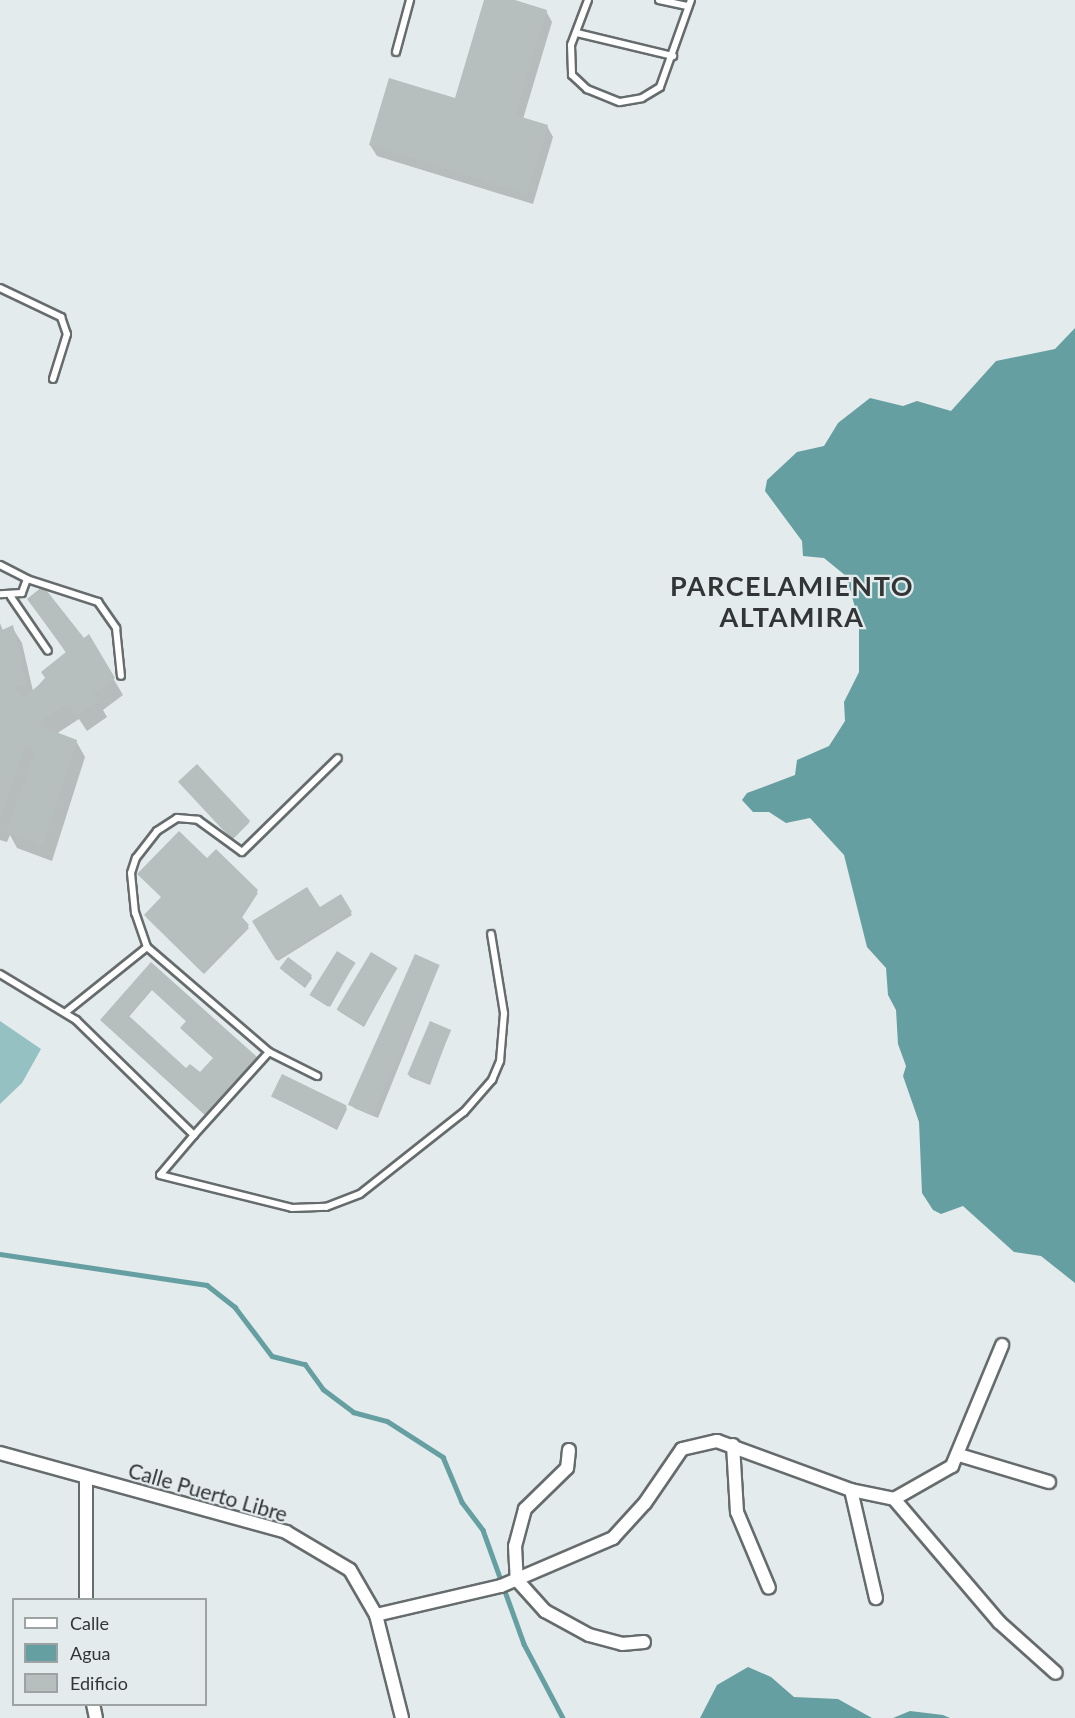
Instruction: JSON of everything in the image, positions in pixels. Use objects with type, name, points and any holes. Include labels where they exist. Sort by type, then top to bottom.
[{"type":"street","points":[[376,1615],[517,1580],[613,1538],[685,1446],[702,1441],[733,1445],[851,1490],[894,1499],[938,1479],[959,1455],[1002,1346]]},
{"type":"street","points":[[733,1445],[737,1512],[769,1588]]},
{"type":"street","points":[[569,1450],[567,1468],[525,1509],[515,1546],[517,1580],[545,1611],[589,1635],[622,1644],[644,1642]]},
{"type":"street","name":"Calle Puerto Libre","points":[[0,1453],[286,1532],[350,1570],[376,1615],[402,1718]]},
{"type":"street","points":[[959,1455],[1049,1482]]},
{"type":"street","points":[[86,1478],[86,1598]]},
{"type":"street","points":[[851,1490],[876,1598]]},
{"type":"street","points":[[894,1499],[999,1622],[1056,1673]]},
{"type":"lane","points":[[396,52],[410,0]]},
{"type":"lane","points":[[588,0],[577,33],[572,75],[587,89],[620,102],[642,98],[660,87],[673,56],[690,3],[659,0]]},
{"type":"lane","points":[[577,33],[673,56]]},
{"type":"lane","points":[[0,288],[61,317],[67,334],[53,379]]},
{"type":"lane","points":[[0,565],[27,579],[98,602],[116,628],[121,676]]},
{"type":"lane","points":[[0,594],[11,597],[22,594],[27,579]]},
{"type":"lane","points":[[11,597],[48,651]]},
{"type":"lane","points":[[317,1076],[269,1052],[147,947],[135,913],[131,873],[136,858],[157,831],[177,818],[198,820],[242,852],[338,758]]},
{"type":"lane","points":[[269,1052],[160,1175],[292,1208],[326,1207],[360,1194],[464,1112],[492,1080],[500,1061],[504,1013],[491,934]]},
{"type":"lane","points":[[66,1012],[147,947]]},
{"type":"lane","points":[[0,974],[66,1012],[194,1135]]},
{"type":"shaded area","points":[[0,1021],[41,1049],[22,1083],[0,1104]]},
{"type":"water","points":[[1075,328],[1075,1283],[1041,1256],[1014,1252],[963,1206],[941,1214],[933,1210],[922,1193],[919,1122],[903,1076],[906,1066],[898,1044],[896,1010],[888,995],[886,968],[867,947],[844,855],[810,818],[786,823],[769,812],[753,812],[742,800],[747,793],[795,775],[797,760],[829,746],[845,721],[844,702],[859,672],[859,621],[846,576],[824,558],[803,556],[802,541],[765,491],[767,480],[797,452],[824,446],[838,423],[870,398],[903,406],[917,401],[951,411],[996,361],[1055,349]]},
{"type":"water","points":[[748,1667],[771,1677],[794,1697],[838,1699],[872,1718],[700,1718],[717,1685]]},
{"type":"water","points":[[910,1711],[943,1715],[950,1718],[893,1718]]},
{"type":"building","points":[[484,0],[515,0],[547,10],[515,115],[548,125],[527,194],[369,145],[389,78],[455,98]]},
{"type":"building","points":[[43,586],[84,638],[89,634],[115,678],[94,693],[99,700],[76,716],[69,703],[45,718],[43,727],[77,740],[43,846],[6,832],[35,751],[25,747],[0,820],[0,631],[13,625],[27,685],[14,686],[22,699],[46,679],[41,672],[66,652],[27,599]]},
{"type":"building","points":[[197,764],[250,821],[231,839],[178,782]]},
{"type":"building","points":[[179,831],[207,858],[216,849],[258,890],[241,916],[249,925],[203,973],[144,915],[161,897],[137,874]]},
{"type":"building","points":[[307,887],[320,907],[341,894],[352,912],[276,960],[252,921]]},
{"type":"building","points":[[337,951],[356,963],[328,1007],[309,995]]},
{"type":"building","points":[[371,952],[398,968],[363,1025],[336,1009]]},
{"type":"building","points":[[415,954],[440,965],[373,1116],[348,1105]]},
{"type":"building","points":[[288,957],[312,975],[304,986],[280,968]]},
{"type":"building","points":[[151,962],[257,1057],[205,1115],[100,1020]],"holes":[[[151,989],[186,1021],[180,1028],[213,1058],[200,1072],[190,1064],[186,1068],[128,1015]]]},
{"type":"building","points":[[430,1021],[451,1030],[429,1083],[407,1074]]},
{"type":"building","points":[[282,1074],[347,1106],[336,1128],[271,1096]]},
{"type":"waterway","points":[[0,1254],[207,1285],[235,1307],[272,1356],[305,1364],[323,1389],[353,1412],[387,1421],[443,1457],[462,1502],[483,1530],[524,1644],[563,1718]]},
{"type":"district","name":"PARCELAMIENTO ALTAMIRA","points":[[792,600]]}]
